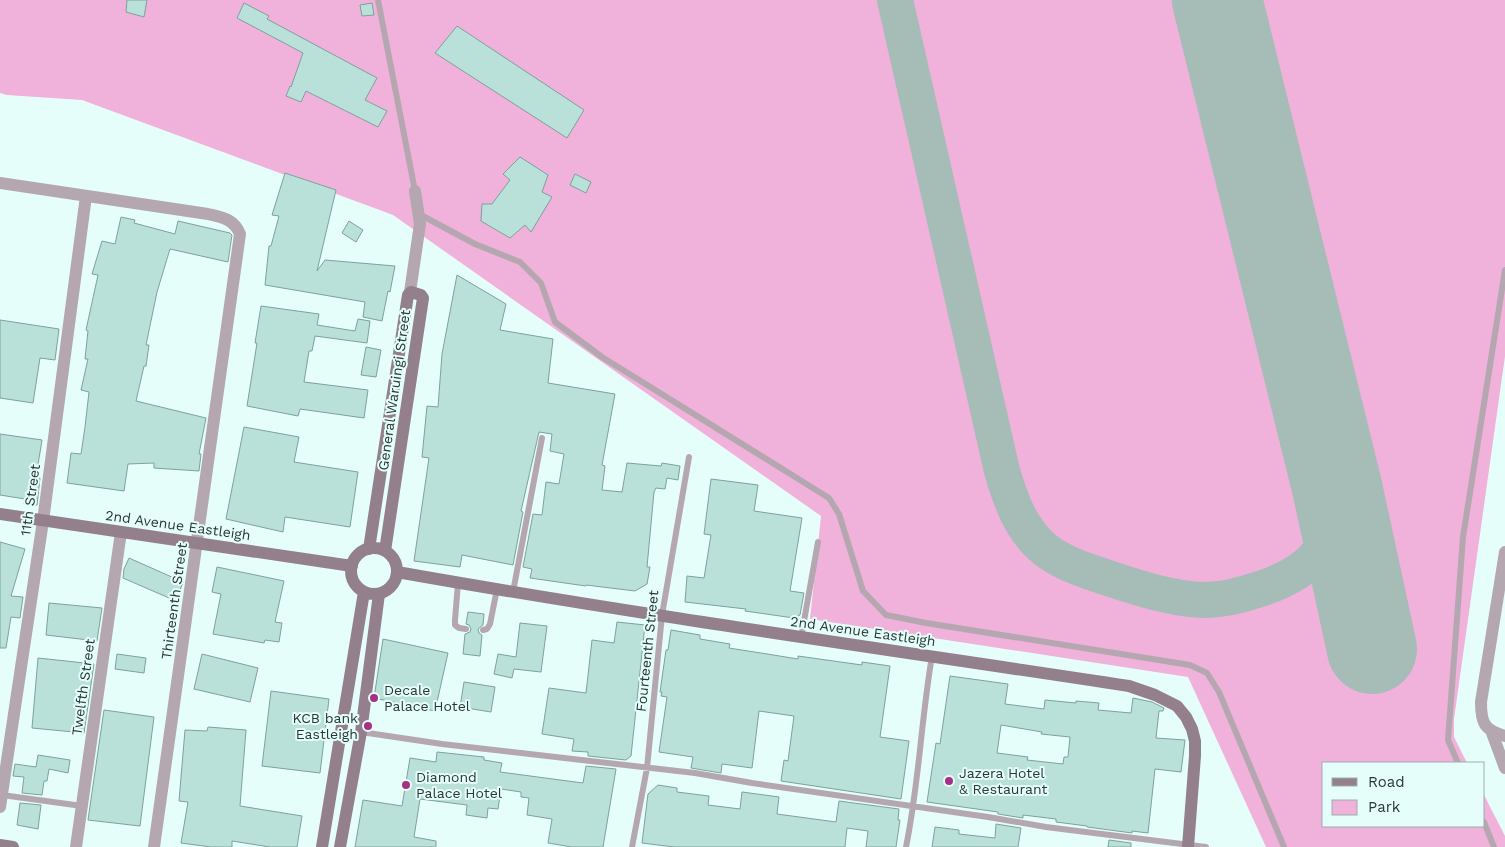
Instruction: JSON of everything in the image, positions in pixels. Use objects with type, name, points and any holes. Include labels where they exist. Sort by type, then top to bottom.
[{"type":"street","points":[[0,183],[86,196]]},
{"type":"street","points":[[410,292],[420,224],[415,191]]},
{"type":"street","name":"Thirteenth Street","points":[[86,196],[217,216],[234,223],[240,234],[154,847]]},
{"type":"street","name":"11th Street","points":[[1,801],[43,521],[86,196]]},
{"type":"street","name":"General Waruingi Street","points":[[369,549],[408,295],[410,292],[421,295],[423,298],[385,551]]},
{"type":"street","name":"2nd Avenue Eastleigh","points":[[0,514],[352,566]]},
{"type":"street","name":"Twelfth Street","points":[[76,847],[121,532]]},
{"type":"street","points":[[369,549],[385,551],[394,560],[397,572],[392,586],[379,594],[364,592],[354,581],[352,574],[352,566],[358,555],[369,549]]},
{"type":"street","points":[[1505,552],[1491,651],[1481,702],[1481,714],[1485,724],[1492,733],[1505,768]]},
{"type":"street","name":"2nd Avenue Eastleigh","points":[[397,572],[497,590],[802,638],[1129,686],[1155,695],[1177,706],[1186,717],[1195,741],[1188,846]]},
{"type":"street","points":[[322,847],[364,592]]},
{"type":"street","points":[[340,847],[361,732],[379,594]]},
{"type":"street","points":[[1492,733],[1505,736]]},
{"type":"street","points":[[0,845],[14,847]]},
{"type":"lane","points":[[378,0],[415,191]]},
{"type":"lane","points":[[418,214],[475,244],[520,262],[541,283],[555,322],[602,357],[829,498],[839,514],[862,591],[886,615],[1190,665],[1207,673],[1220,692],[1284,847]]},
{"type":"lane","points":[[1458,762],[1448,740],[1463,537],[1505,270]]},
{"type":"lane","points":[[513,592],[542,438]]},
{"type":"lane","name":"Fourteenth Street","points":[[632,847],[647,768],[662,615],[689,457]]},
{"type":"lane","points":[[802,638],[818,542]]},
{"type":"lane","points":[[458,583],[455,625],[466,629]]},
{"type":"lane","points":[[482,630],[487,629],[490,624],[497,590]]},
{"type":"lane","points":[[906,847],[914,806],[924,699],[932,656]]},
{"type":"lane","points":[[361,732],[442,744],[695,773],[752,784],[914,806],[1046,827],[1206,847]]},
{"type":"lane","points":[[1,801],[82,806]]},
{"type":"lane","points":[[1485,824],[1494,847]]},
{"type":"green space","points":[[0,0],[1505,0],[1505,356],[1454,719],[1454,737],[1466,762],[1322,762],[1322,827],[1485,827],[1485,797],[1505,836],[1505,847],[1266,847],[1188,677],[810,619],[821,516],[393,215],[82,100],[0,93]]},
{"type":"building","points":[[127,0],[147,0],[144,17],[126,12]]},
{"type":"building","points":[[244,3],[269,16],[267,19],[377,78],[365,100],[387,111],[378,127],[306,91],[301,102],[286,96],[303,53],[237,18]]},
{"type":"building","points":[[372,3],[374,15],[362,16],[360,5]]},
{"type":"building","points":[[457,26],[584,110],[567,138],[435,53]]},
{"type":"building","points":[[520,157],[548,175],[542,192],[552,197],[531,232],[525,225],[510,238],[481,221],[482,204],[492,204],[510,180],[503,174]]},
{"type":"building","points":[[285,173],[336,190],[317,271],[325,260],[395,266],[382,321],[363,317],[365,302],[265,285],[269,246],[271,246],[279,216],[272,215]]},
{"type":"building","points":[[575,174],[591,182],[586,193],[570,185]]},
{"type":"building","points":[[121,217],[135,220],[134,223],[175,234],[178,221],[232,235],[228,262],[170,249],[157,292],[146,345],[149,345],[146,366],[144,366],[136,401],[206,418],[199,454],[201,454],[199,471],[154,468],[154,463],[128,464],[124,491],[67,483],[71,453],[81,454],[85,427],[89,392],[81,390],[88,359],[85,359],[88,331],[86,330],[98,275],[92,274],[102,241],[115,244]]},
{"type":"building","points":[[349,221],[363,230],[356,242],[342,233]]},
{"type":"building","points":[[457,275],[506,304],[500,330],[553,339],[548,383],[615,394],[602,465],[605,466],[602,490],[622,492],[627,463],[661,466],[662,463],[680,466],[678,480],[667,478],[665,489],[656,488],[654,492],[647,567],[650,567],[647,584],[635,591],[530,578],[532,569],[523,567],[533,514],[542,515],[546,482],[559,484],[564,454],[550,451],[552,434],[539,432],[521,511],[523,512],[513,565],[462,555],[460,567],[414,561],[429,458],[422,457],[427,406],[438,407],[442,354]]},
{"type":"building","points":[[261,306],[319,314],[317,325],[355,331],[358,319],[370,321],[367,343],[315,336],[312,351],[309,351],[304,382],[368,390],[364,418],[300,409],[298,416],[247,406]]},
{"type":"building","points":[[0,320],[59,329],[55,360],[40,358],[33,403],[0,398]]},
{"type":"building","points":[[366,347],[381,350],[376,377],[361,375]]},
{"type":"building","points":[[244,427],[299,437],[294,462],[358,472],[350,527],[285,517],[283,532],[226,519]]},
{"type":"building","points":[[0,434],[42,440],[36,477],[40,478],[37,505],[24,504],[25,499],[0,495]]},
{"type":"building","points":[[711,479],[758,485],[754,511],[802,518],[790,591],[804,593],[800,615],[794,618],[745,611],[746,609],[685,602],[687,576],[704,578],[711,535],[704,534]]},
{"type":"building","points":[[0,542],[25,549],[11,596],[23,597],[20,618],[11,617],[6,648],[0,648]]},
{"type":"building","points":[[129,558],[183,582],[176,601],[123,578],[124,569]]},
{"type":"building","points":[[217,567],[284,581],[275,622],[282,623],[279,642],[265,640],[264,643],[213,634],[221,594],[212,592]]},
{"type":"building","points":[[49,603],[102,608],[97,641],[46,635]]},
{"type":"building","points":[[468,612],[484,614],[483,625],[478,629],[482,635],[480,656],[463,654],[465,634],[470,632],[471,629],[466,624]]},
{"type":"building","points":[[617,622],[645,625],[631,756],[626,760],[588,756],[588,752],[572,751],[574,739],[542,734],[549,688],[586,693],[592,640],[614,643]]},
{"type":"building","points":[[520,623],[547,626],[541,672],[514,669],[512,678],[494,674],[498,654],[516,657]]},
{"type":"building","points":[[671,630],[700,635],[700,639],[730,644],[729,648],[798,659],[798,656],[862,665],[862,662],[890,666],[880,737],[909,741],[901,799],[781,781],[784,760],[788,761],[794,716],[759,711],[752,768],[722,764],[721,773],[691,768],[693,757],[659,752],[667,697],[661,696],[662,692],[660,692]]},
{"type":"building","points":[[383,639],[448,653],[435,711],[374,698]]},
{"type":"building","points":[[117,654],[146,658],[144,673],[115,669]]},
{"type":"building","points":[[202,654],[258,668],[250,702],[194,689]]},
{"type":"building","points":[[38,658],[94,664],[84,733],[32,728]]},
{"type":"building","points":[[950,676],[1008,684],[1005,704],[1044,709],[1045,700],[1076,703],[1076,701],[1099,703],[1098,710],[1131,713],[1133,698],[1152,702],[1164,708],[1163,711],[1159,711],[1156,738],[1185,740],[1181,772],[1155,769],[1148,833],[1132,831],[1132,833],[1087,827],[1056,822],[1056,819],[1023,815],[1023,818],[998,814],[998,812],[927,802],[936,743],[940,744]],"holes":[[[1001,725],[1042,732],[1041,734],[1070,737],[1068,757],[1064,757],[1063,764],[1027,760],[1028,757],[997,753]]]},
{"type":"building","points":[[464,682],[495,687],[491,712],[460,707]]},
{"type":"building","points":[[271,691],[329,699],[320,773],[262,766]]},
{"type":"building","points":[[104,710],[154,717],[140,826],[88,820]]},
{"type":"building","points":[[208,727],[246,730],[240,806],[302,816],[297,847],[270,847],[232,841],[232,847],[211,847],[181,843],[188,802],[179,801],[185,730],[207,731]]},
{"type":"building","points":[[437,752],[484,757],[484,760],[502,763],[500,772],[583,783],[586,766],[616,769],[603,847],[572,847],[548,843],[552,819],[527,815],[529,798],[521,797],[521,792],[501,789],[498,809],[488,808],[487,818],[466,815],[467,805],[420,799],[414,837],[436,841],[436,847],[355,847],[363,800],[402,806],[410,758],[436,762]]},
{"type":"building","points":[[38,755],[70,760],[68,773],[49,769],[47,781],[44,781],[42,795],[22,793],[24,777],[13,776],[15,764],[36,767]]},
{"type":"building","points":[[658,785],[677,788],[677,792],[709,796],[708,805],[740,809],[742,792],[779,797],[777,814],[836,822],[839,801],[899,809],[898,820],[900,820],[896,847],[866,847],[868,831],[847,828],[845,847],[674,847],[642,843],[648,794]]},
{"type":"building","points":[[20,803],[41,805],[38,829],[17,825]]},
{"type":"building","points":[[996,824],[1021,828],[1018,847],[932,847],[935,827],[959,830],[959,834],[995,838]]},
{"type":"building","points":[[1109,840],[1131,843],[1131,847],[1108,847]]},
{"type":"taxiway","points":[[895,0],[1002,471],[1016,511],[1026,529],[1040,545],[1063,561],[1131,586],[1192,599],[1211,600],[1225,598],[1278,582],[1308,564],[1319,553],[1333,525],[1337,487]]},
{"type":"runway","points":[[1217,0],[1337,487],[1372,649]]},
{"type":"place","name":"Decale Palace Hotel","points":[[374,698]]},
{"type":"place","name":"KCB bank Eastleigh","points":[[368,726]]},
{"type":"place","name":"Jazera Hotel & Restaurant","points":[[949,781]]},
{"type":"place","name":"Diamond Palace Hotel","points":[[406,785]]}]
